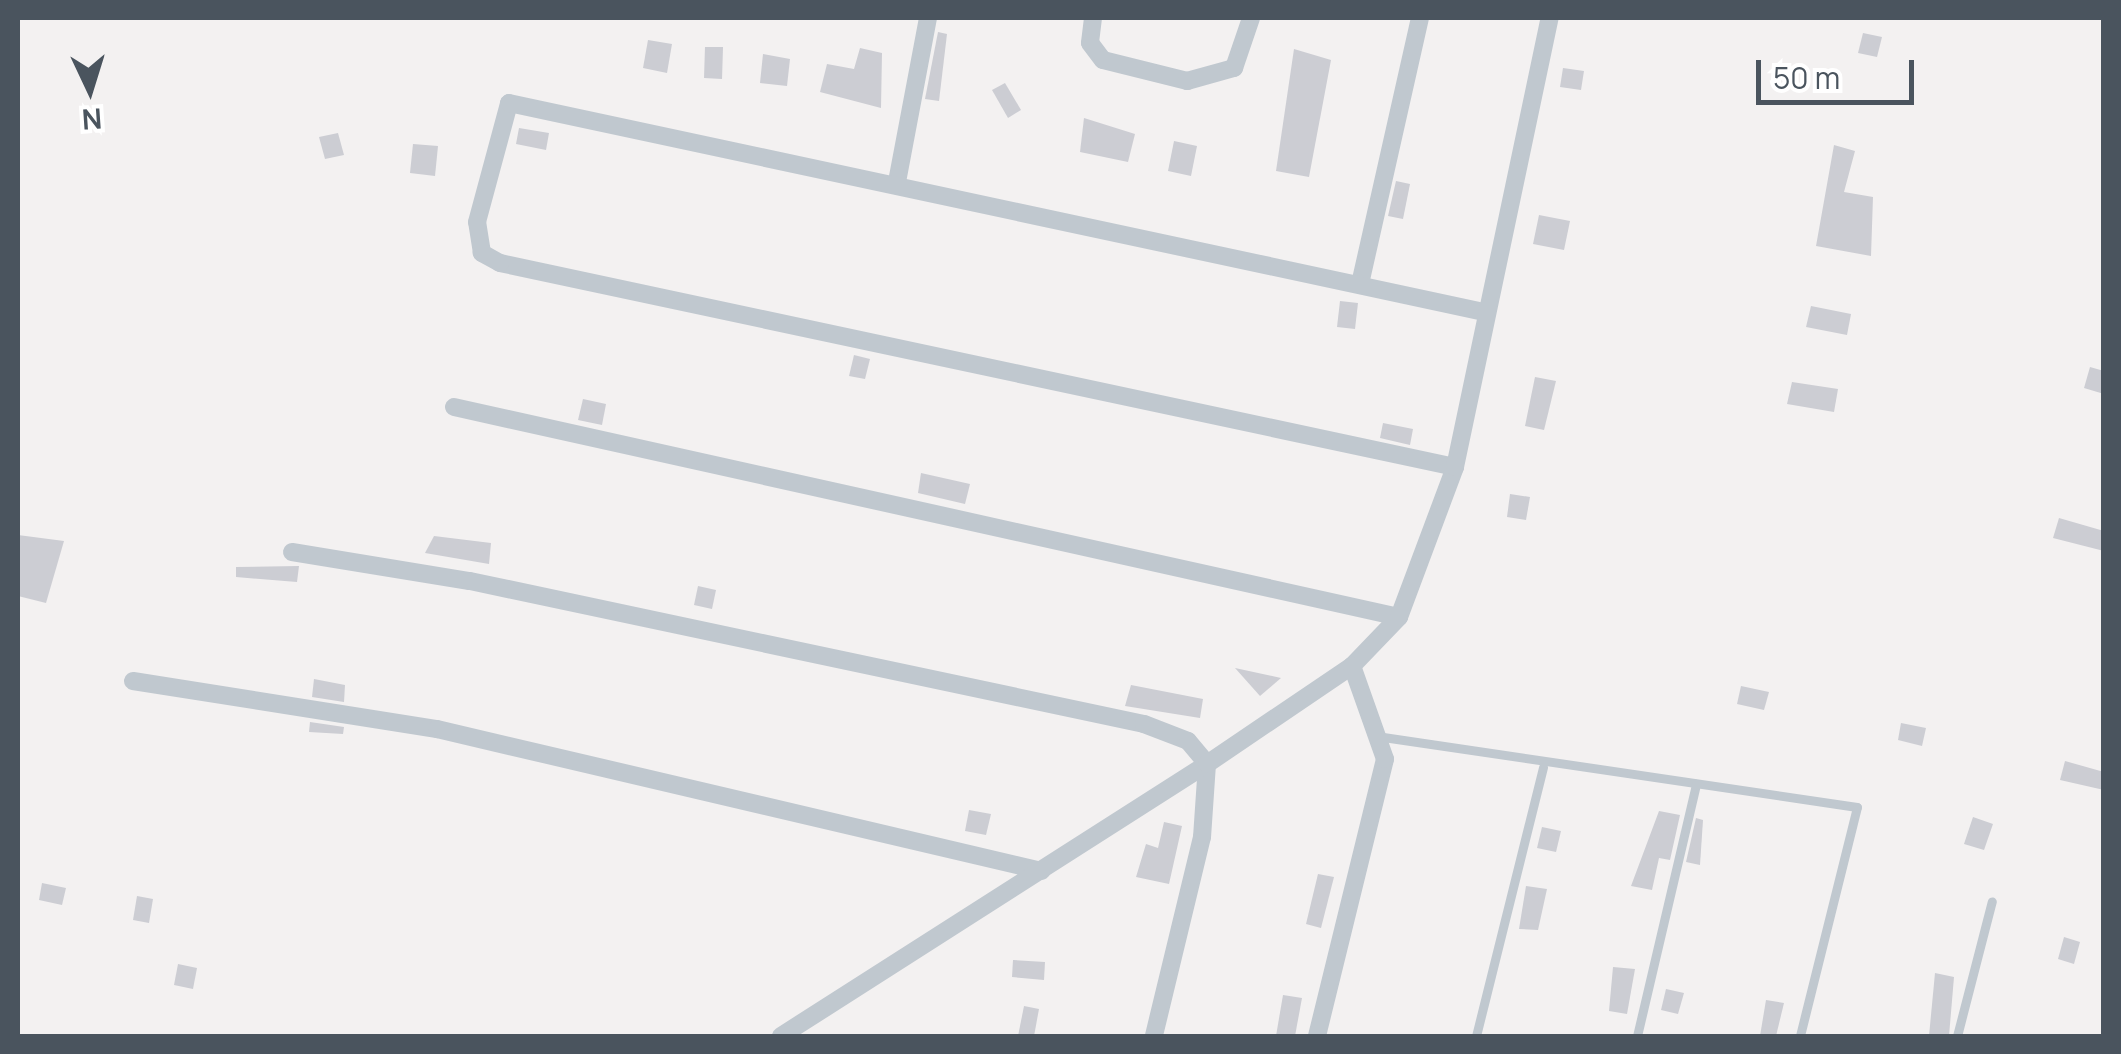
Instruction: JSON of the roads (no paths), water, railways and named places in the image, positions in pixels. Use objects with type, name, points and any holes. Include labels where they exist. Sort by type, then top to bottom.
[{"type":"street","points":[[897,182],[927,18]]},
{"type":"street","points":[[1093,18],[1090,43],[1103,60],[1187,81],[1234,68],[1251,18]]},
{"type":"street","points":[[1360,284],[1420,18]]},
{"type":"street","points":[[781,1036],[1207,764],[1352,666],[1399,617],[1455,467],[1484,312],[1550,18]]},
{"type":"street","points":[[1455,467],[500,263],[478,239],[509,102],[897,182],[1484,312]]},
{"type":"street","points":[[454,407],[1399,617]]},
{"type":"street","points":[[292,552],[1144,724],[1188,741],[1207,764],[1191,896],[1154,1036]]},
{"type":"street","points":[[1317,1036],[1379,793],[1383,737],[1352,666]]},
{"type":"street","points":[[133,681],[438,729],[1042,870]]},
{"type":"lane","points":[[1383,737],[1544,767],[1857,806],[1800,1036]]},
{"type":"lane","points":[[1476,1036],[1544,767]]},
{"type":"lane","points":[[1638,1036],[1696,784]]},
{"type":"lane","points":[[1957,1036],[1992,901]]}]
